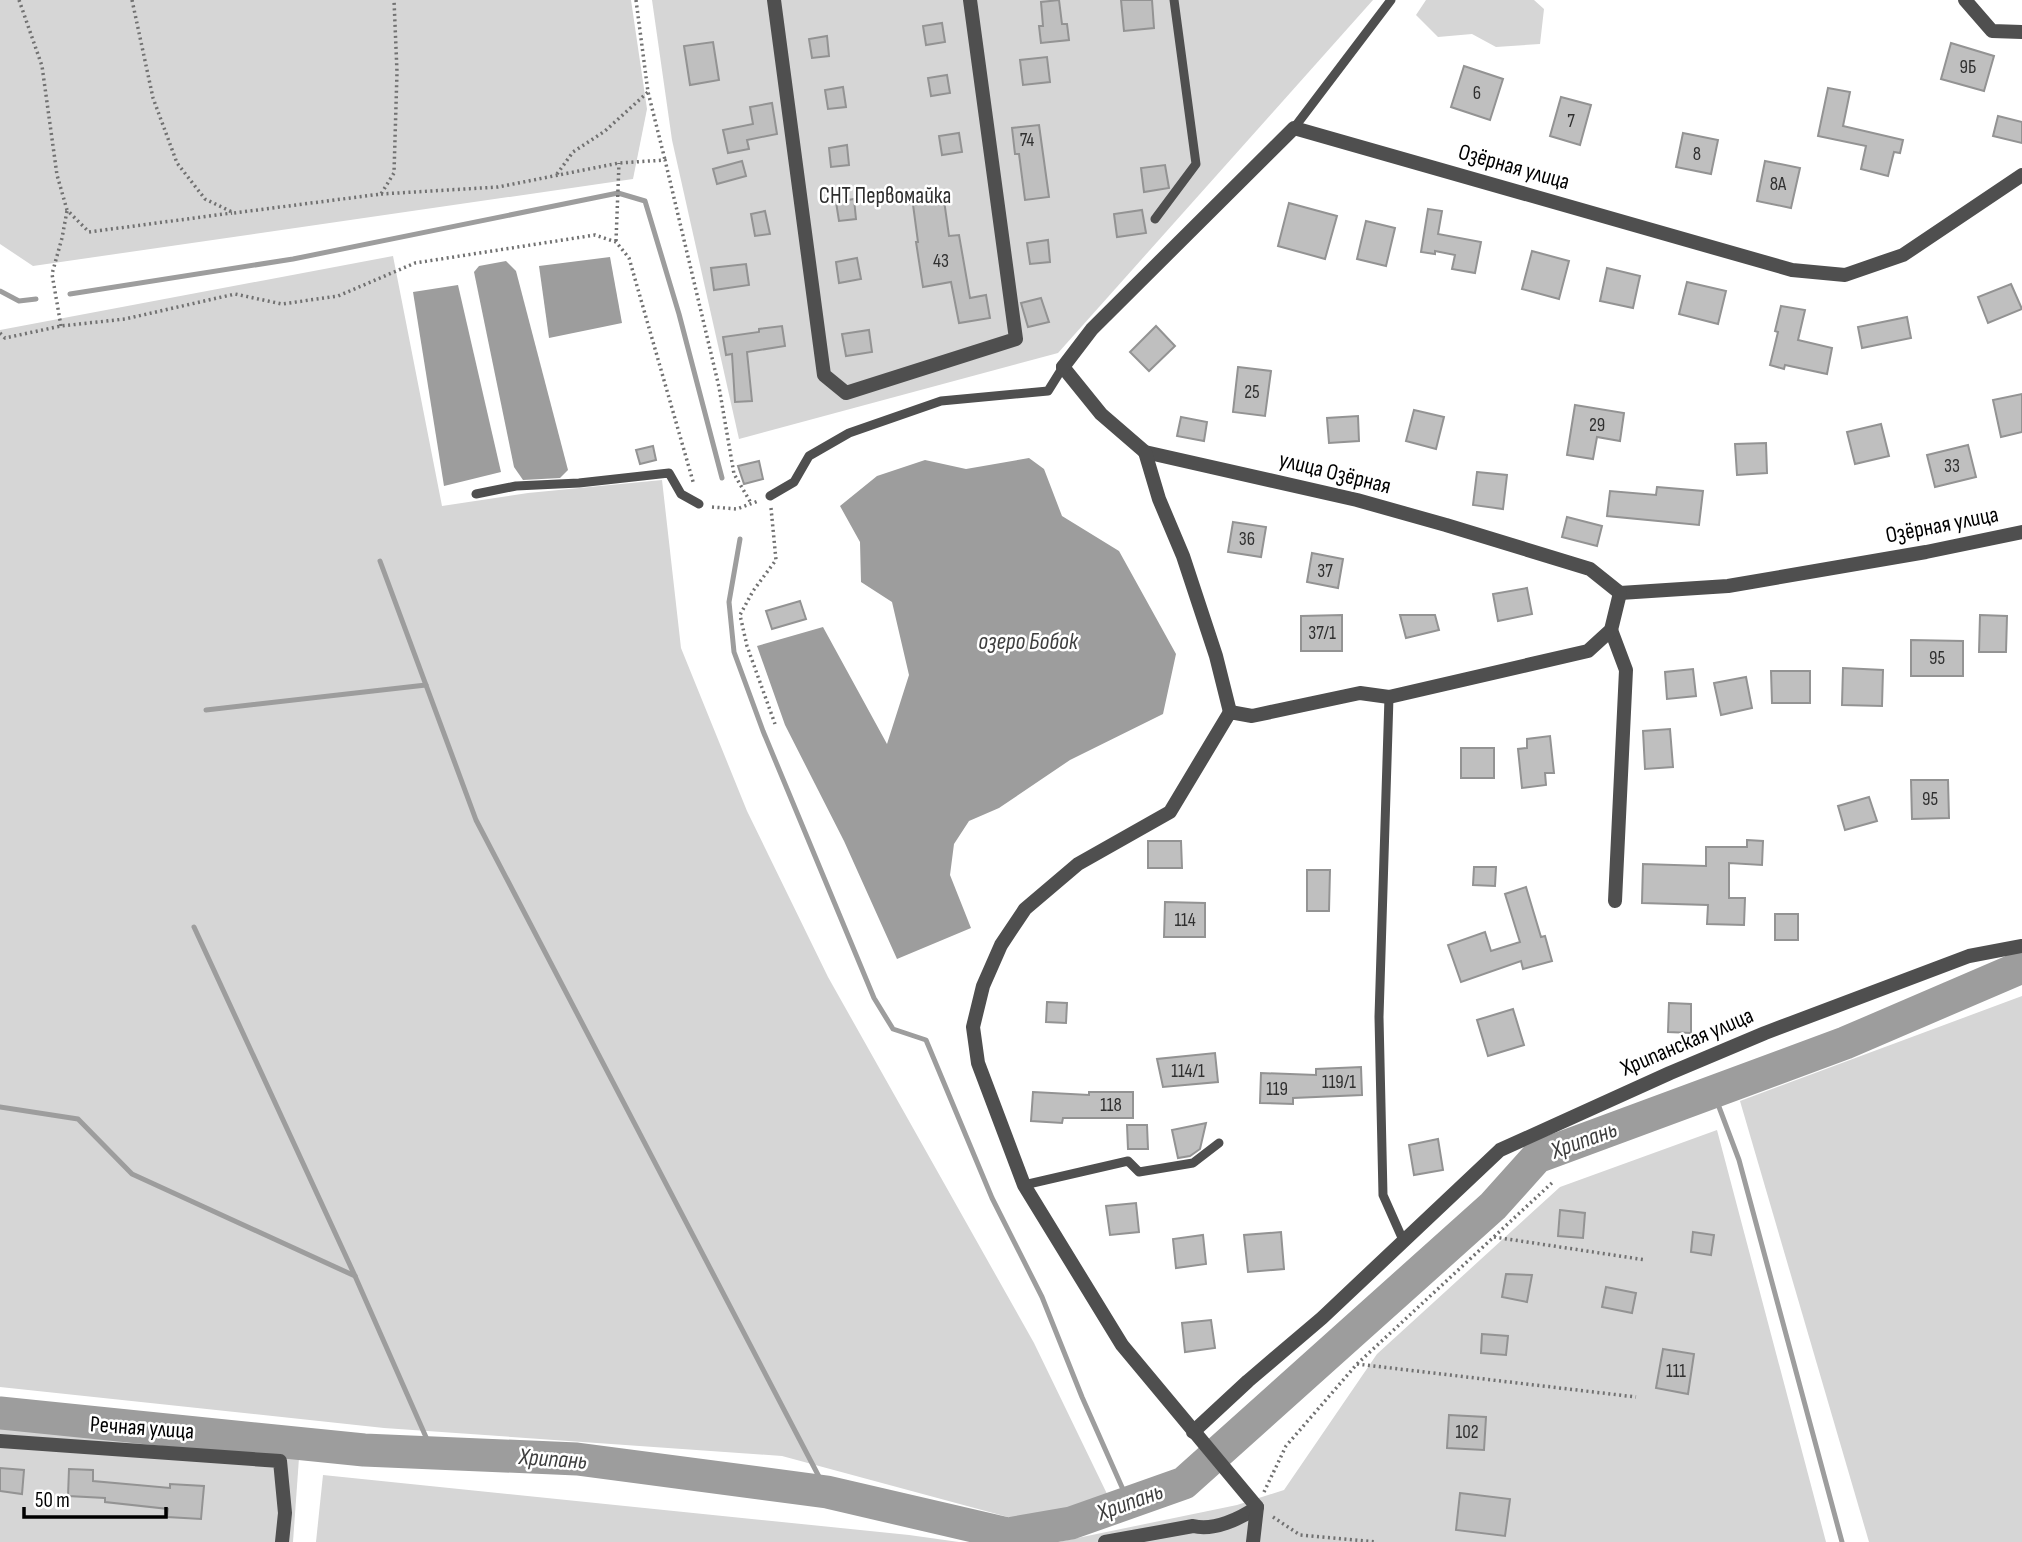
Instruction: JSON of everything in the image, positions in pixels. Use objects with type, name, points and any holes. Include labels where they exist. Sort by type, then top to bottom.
[{"type":"street","points":[[774,0],[824,375],[846,393],[1016,339],[970,0]]},
{"type":"street","points":[[1965,0],[1992,31],[2022,32]]},
{"type":"street","points":[[1063,366],[1092,329],[1294,128]]},
{"type":"street","name":"Озёрная улица","points":[[1294,128],[1792,270],[1845,275],[1903,255],[2022,175]]},
{"type":"street","name":"улица Озёрная","points":[[1063,366],[1101,414],[1145,452],[1357,500],[1446,525],[1590,569],[1620,593]]},
{"type":"street","points":[[1145,452],[1159,499],[1183,556],[1216,656],[1230,712],[1170,812],[1079,864],[1025,909],[1001,945],[983,986],[972,1027],[978,1063],[1024,1185],[1122,1345],[1257,1507],[1253,1542]]},
{"type":"street","name":"Озёрная улица","points":[[1620,593],[1728,586],[1926,552],[2022,532]]},
{"type":"street","points":[[1230,712],[1252,716],[1360,694],[1389,697],[1588,651],[1611,630],[1620,593]]},
{"type":"street","points":[[1611,630],[1626,670],[1615,901]]},
{"type":"street","name":"Хрипанская улица","points":[[1193,1432],[1322,1318],[1500,1150],[1765,1033],[1969,956],[2022,946]]},
{"type":"street","name":"Речная улица","points":[[0,1441],[280,1461],[285,1513],[282,1542]]},
{"type":"street","points":[[1105,1542],[1193,1526],[1202,1528],[1240,1519],[1257,1507]]},
{"type":"lane","points":[[1155,219],[1196,164],[1174,0]]},
{"type":"lane","points":[[1294,128],[1391,0]]},
{"type":"lane","points":[[769,496],[794,482],[809,456],[849,433],[941,401],[1048,391],[1063,366]]},
{"type":"lane","points":[[475,494],[516,486],[669,474],[681,494],[699,504]]},
{"type":"lane","points":[[1389,697],[1379,1017],[1383,1195],[1403,1240]]},
{"type":"lane","points":[[1024,1185],[1128,1161],[1139,1172],[1193,1163],[1219,1143]]},
{"type":"path","points":[[19,0],[42,66],[57,175],[67,210],[52,274],[61,326]]},
{"type":"path","points":[[132,0],[153,98],[177,163],[205,199],[234,213]]},
{"type":"path","points":[[382,194],[394,173],[397,72],[394,0]]},
{"type":"path","points":[[636,0],[648,92],[719,387],[734,474],[751,503]]},
{"type":"path","points":[[556,176],[573,152],[605,131],[648,92]]},
{"type":"path","points":[[67,210],[89,232],[382,194],[498,187],[619,163],[664,160]]},
{"type":"path","points":[[616,242],[619,163]]},
{"type":"path","points":[[0,333],[5,338],[61,326],[125,319],[235,294],[282,304],[327,298],[338,296],[415,263],[595,235],[616,242],[629,258],[699,504],[737,509],[769,496],[776,561],[753,591],[740,615],[747,646],[775,724]]},
{"type":"path","points":[[1376,1542],[1300,1535],[1257,1507],[1286,1446],[1357,1364],[1554,1181]]},
{"type":"path","points":[[1494,1237],[1646,1260]]},
{"type":"path","points":[[1357,1364],[1636,1397]]},
{"type":"green space","points":[[0,0],[631,0],[647,109],[633,179],[33,266],[0,244]]},
{"type":"green space","name":"СНТ Первомайка","points":[[652,0],[1373,0],[1058,353],[739,439],[672,140]]},
{"type":"green space","points":[[1426,0],[1534,0],[1544,9],[1540,44],[1496,47],[1472,34],[1438,37],[1416,15]]},
{"type":"green space","points":[[393,256],[442,506],[528,493],[662,480],[681,648],[747,811],[828,977],[1034,1343],[1109,1498],[1023,1521],[782,1456],[384,1428],[0,1387],[0,330]]},
{"type":"green space","points":[[2022,996],[2022,1542],[1869,1542],[1740,1101]]},
{"type":"green space","points":[[1717,1130],[1826,1542],[1058,1542],[1237,1505],[1284,1490],[1377,1354],[1560,1187]]},
{"type":"green space","points":[[0,1398],[301,1430],[293,1542],[0,1542]]},
{"type":"green space","points":[[323,1475],[909,1535],[959,1542],[316,1542]]},
{"type":"water","points":[[610,257],[622,323],[549,338],[539,266]]},
{"type":"water","points":[[506,261],[516,271],[568,470],[560,478],[523,480],[514,467],[474,272],[479,266]]},
{"type":"water","points":[[458,285],[501,472],[444,486],[413,292]]},
{"type":"water","name":"озеро Бобок","points":[[1029,458],[1044,469],[1062,516],[1119,551],[1176,654],[1163,714],[1070,760],[999,808],[969,821],[954,844],[950,875],[971,928],[897,959],[844,841],[785,725],[757,646],[823,627],[887,744],[909,675],[892,602],[861,582],[860,542],[840,506],[877,476],[925,460],[966,469]]},
{"type":"building","points":[[1059,0],[1062,24],[1067,24],[1069,40],[1041,43],[1041,2]]},
{"type":"building","points":[[1121,0],[1152,0],[1154,28],[1124,31]]},
{"type":"building","points":[[942,23],[945,42],[926,45],[923,26]]},
{"type":"building","points":[[827,36],[829,56],[812,58],[809,39]]},
{"type":"building","points":[[713,42],[719,80],[690,85],[684,46]]},
{"type":"building","points":[[1951,43],[1994,56],[1984,91],[1941,79]]},
{"type":"building","points":[[1047,57],[1050,82],[1023,85],[1020,60]]},
{"type":"building","points":[[1464,66],[1503,79],[1490,120],[1451,107]]},
{"type":"building","points":[[947,75],[950,93],[931,96],[928,78]]},
{"type":"building","points":[[843,87],[846,107],[828,109],[825,90]]},
{"type":"building","points":[[1828,88],[1850,92],[1843,126],[1903,140],[1900,153],[1894,152],[1888,176],[1861,169],[1866,146],[1818,136]]},
{"type":"building","points":[[1561,97],[1591,105],[1580,145],[1550,136]]},
{"type":"building","points":[[772,103],[777,134],[747,140],[749,149],[728,153],[723,130],[753,124],[750,107]]},
{"type":"building","points":[[1998,116],[2022,122],[2022,143],[1993,136]]},
{"type":"building","points":[[1039,125],[1049,197],[1025,200],[1019,154],[1015,154],[1012,128]]},
{"type":"building","points":[[959,133],[962,152],[942,155],[939,136]]},
{"type":"building","points":[[1683,133],[1718,140],[1711,174],[1676,167]]},
{"type":"building","points":[[847,145],[849,165],[831,167],[829,148]]},
{"type":"building","points":[[742,161],[746,176],[717,184],[713,169]]},
{"type":"building","points":[[1765,161],[1800,168],[1791,208],[1757,201]]},
{"type":"building","points":[[1165,165],[1169,188],[1144,192],[1141,168]]},
{"type":"building","points":[[943,193],[949,236],[959,235],[970,298],[986,295],[990,318],[959,323],[951,282],[923,287],[912,197]]},
{"type":"building","points":[[854,199],[856,219],[839,221],[836,202]]},
{"type":"building","points":[[1289,203],[1337,216],[1325,259],[1278,246]]},
{"type":"building","points":[[1428,209],[1442,211],[1438,234],[1481,242],[1475,273],[1452,269],[1455,255],[1435,251],[1435,254],[1421,252]]},
{"type":"building","points":[[1142,210],[1146,233],[1117,237],[1114,214]]},
{"type":"building","points":[[765,211],[770,234],[755,236],[751,214]]},
{"type":"building","points":[[1366,221],[1395,228],[1386,266],[1357,259]]},
{"type":"building","points":[[1048,240],[1050,262],[1030,264],[1027,243]]},
{"type":"building","points":[[1532,251],[1569,261],[1559,299],[1522,289]]},
{"type":"building","points":[[857,258],[861,279],[839,283],[836,262]]},
{"type":"building","points":[[746,264],[749,285],[714,290],[711,268]]},
{"type":"building","points":[[1607,268],[1640,276],[1633,308],[1600,301]]},
{"type":"building","points":[[1687,282],[1726,291],[1718,324],[1679,314]]},
{"type":"building","points":[[2011,284],[2022,309],[1988,323],[1978,297]]},
{"type":"building","points":[[1041,298],[1049,322],[1028,327],[1021,303]]},
{"type":"building","points":[[1781,306],[1805,310],[1798,340],[1832,348],[1827,374],[1785,365],[1784,369],[1770,365]]},
{"type":"building","points":[[1907,317],[1911,338],[1862,348],[1858,327]]},
{"type":"building","points":[[782,326],[785,346],[747,352],[752,401],[735,402],[732,354],[726,355],[723,337]]},
{"type":"building","points":[[1156,326],[1175,346],[1149,371],[1130,352]]},
{"type":"building","points":[[869,330],[872,352],[846,356],[842,334]]},
{"type":"building","points":[[1238,367],[1271,371],[1265,416],[1233,412]]},
{"type":"building","points":[[2022,394],[2022,432],[2001,437],[1993,400]]},
{"type":"building","points":[[1575,405],[1624,413],[1620,441],[1597,437],[1593,459],[1567,455]]},
{"type":"building","points":[[1414,410],[1444,417],[1436,449],[1406,441]]},
{"type":"building","points":[[1358,416],[1359,441],[1329,443],[1327,418]]},
{"type":"building","points":[[1181,417],[1207,422],[1204,441],[1177,436]]},
{"type":"building","points":[[1881,424],[1889,456],[1855,464],[1847,432]]},
{"type":"building","points":[[1766,443],[1767,473],[1737,475],[1735,444]]},
{"type":"building","points":[[1968,445],[1976,477],[1935,487],[1927,455]]},
{"type":"building","points":[[653,446],[656,460],[640,464],[636,450]]},
{"type":"building","points":[[759,461],[763,479],[744,484],[738,466]]},
{"type":"building","points":[[1477,472],[1507,475],[1503,509],[1473,505]]},
{"type":"building","points":[[1657,487],[1703,491],[1699,525],[1607,516],[1610,491],[1656,495]]},
{"type":"building","points":[[1567,517],[1602,526],[1597,546],[1562,537]]},
{"type":"building","points":[[1233,522],[1266,527],[1261,557],[1228,552]]},
{"type":"building","points":[[1312,553],[1343,559],[1338,588],[1307,582]]},
{"type":"building","points":[[1527,588],[1532,614],[1498,621],[1493,594]]},
{"type":"building","points":[[800,601],[806,619],[772,629],[766,611]]},
{"type":"building","points":[[1342,615],[1342,651],[1301,651],[1301,616]]},
{"type":"building","points":[[1400,615],[1435,615],[1439,630],[1406,638]]},
{"type":"building","points":[[1980,615],[2007,616],[2006,652],[1979,652]]},
{"type":"building","points":[[1911,640],[1963,641],[1963,676],[1911,676]]},
{"type":"building","points":[[1843,668],[1883,670],[1882,706],[1842,705]]},
{"type":"building","points":[[1693,669],[1696,696],[1667,699],[1665,672]]},
{"type":"building","points":[[1771,671],[1810,671],[1810,703],[1772,703]]},
{"type":"building","points":[[1746,677],[1752,708],[1721,715],[1714,683]]},
{"type":"building","points":[[1670,729],[1673,767],[1645,769],[1643,731]]},
{"type":"building","points":[[1550,736],[1554,773],[1545,773],[1546,785],[1522,788],[1518,749],[1527,748],[1527,739]]},
{"type":"building","points":[[1461,748],[1494,748],[1494,778],[1461,778]]},
{"type":"building","points":[[1911,780],[1948,780],[1949,818],[1912,819]]},
{"type":"building","points":[[1869,797],[1877,821],[1845,830],[1838,806]]},
{"type":"building","points":[[1747,840],[1763,841],[1762,865],[1729,863],[1729,898],[1745,898],[1744,925],[1707,924],[1708,905],[1642,903],[1643,864],[1706,866],[1706,847],[1747,847]]},
{"type":"building","points":[[1148,841],[1181,841],[1182,868],[1148,868]]},
{"type":"building","points":[[1474,867],[1496,867],[1495,886],[1473,885]]},
{"type":"building","points":[[1307,870],[1330,870],[1329,911],[1307,911]]},
{"type":"building","points":[[1526,887],[1541,937],[1545,936],[1552,961],[1523,969],[1521,961],[1461,982],[1448,945],[1485,932],[1491,951],[1520,942],[1505,894]]},
{"type":"building","points":[[1165,902],[1205,903],[1205,937],[1164,937]]},
{"type":"building","points":[[1775,914],[1798,914],[1798,940],[1775,940]]},
{"type":"building","points":[[1047,1002],[1067,1003],[1066,1023],[1046,1022]]},
{"type":"building","points":[[1669,1003],[1691,1004],[1691,1033],[1668,1032]]},
{"type":"building","points":[[1513,1009],[1524,1045],[1488,1056],[1477,1020]]},
{"type":"building","points":[[1215,1053],[1218,1082],[1163,1087],[1157,1059]]},
{"type":"building","points":[[1361,1067],[1362,1095],[1293,1098],[1293,1104],[1260,1103],[1261,1073],[1316,1075],[1316,1069]]},
{"type":"building","points":[[1033,1092],[1089,1095],[1089,1092],[1133,1092],[1133,1118],[1063,1118],[1062,1123],[1031,1121]]},
{"type":"building","points":[[1206,1123],[1200,1149],[1190,1156],[1178,1158],[1172,1130]]},
{"type":"building","points":[[1127,1125],[1147,1125],[1148,1149],[1128,1149]]},
{"type":"building","points":[[1438,1139],[1443,1170],[1414,1175],[1409,1145]]},
{"type":"building","points":[[1136,1203],[1139,1232],[1110,1235],[1106,1206]]},
{"type":"building","points":[[1560,1210],[1585,1213],[1583,1238],[1558,1236]]},
{"type":"building","points":[[1281,1232],[1284,1269],[1248,1272],[1244,1235]]},
{"type":"building","points":[[1693,1232],[1714,1235],[1711,1255],[1691,1252]]},
{"type":"building","points":[[1203,1235],[1206,1264],[1176,1268],[1173,1239]]},
{"type":"building","points":[[1506,1274],[1532,1275],[1527,1302],[1502,1297]]},
{"type":"building","points":[[1606,1287],[1636,1293],[1632,1313],[1602,1307]]},
{"type":"building","points":[[1211,1320],[1215,1348],[1185,1352],[1182,1323]]},
{"type":"building","points":[[1482,1334],[1508,1336],[1506,1355],[1481,1353]]},
{"type":"building","points":[[1663,1349],[1694,1354],[1688,1394],[1656,1388]]},
{"type":"building","points":[[1449,1415],[1486,1417],[1484,1450],[1447,1448]]},
{"type":"building","points":[[0,1468],[24,1470],[22,1494],[0,1491]]},
{"type":"building","points":[[69,1469],[93,1470],[93,1481],[170,1488],[170,1484],[204,1486],[201,1519],[167,1517],[168,1509],[105,1502],[105,1498],[68,1496]]},
{"type":"building","points":[[1460,1493],[1510,1499],[1505,1536],[1456,1530]]},
{"type":"waterway","points":[[70,294],[293,259],[618,193],[645,201],[679,314],[722,478]]},
{"type":"waterway","points":[[0,291],[19,301],[36,299]]},
{"type":"waterway","points":[[740,539],[729,602],[734,652],[763,731],[874,998],[893,1029],[926,1040],[992,1198],[1042,1297],[1129,1503]]},
{"type":"waterway","points":[[380,561],[476,820],[827,1492]]},
{"type":"waterway","points":[[206,710],[426,685]]},
{"type":"waterway","points":[[194,927],[355,1276],[433,1453]]},
{"type":"waterway","name":"Хрипань","points":[[0,1413],[364,1450],[577,1459],[827,1492],[1008,1534],[1071,1523],[1184,1483],[1493,1206],[1537,1157],[1845,1043],[2022,967]]},
{"type":"waterway","points":[[1713,1091],[1739,1160],[1842,1542]]},
{"type":"waterway","points":[[0,1107],[78,1119],[132,1174],[355,1276]]}]
